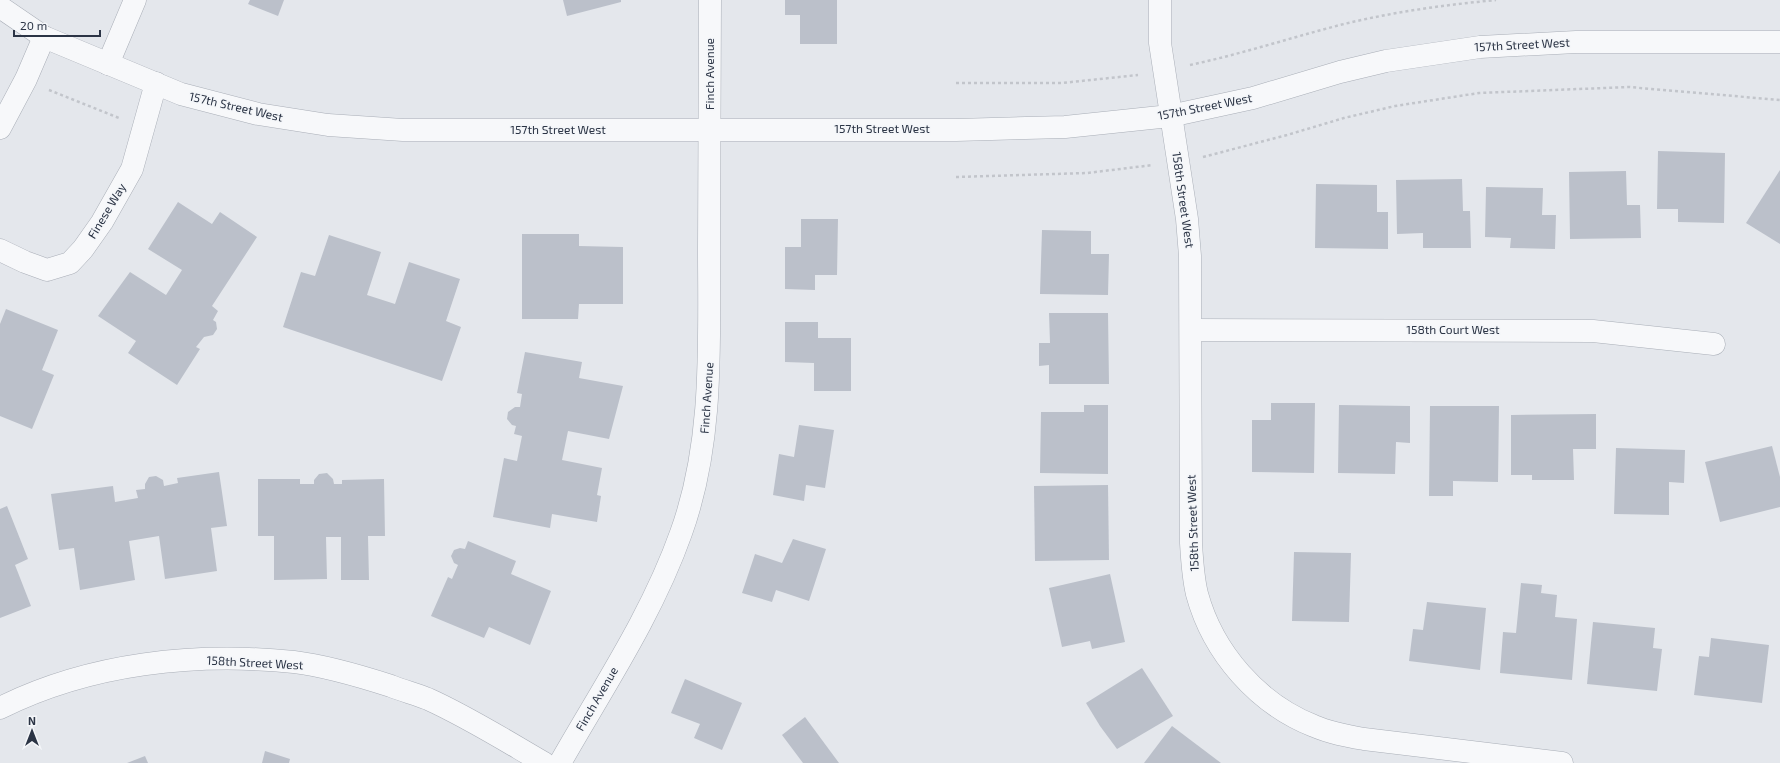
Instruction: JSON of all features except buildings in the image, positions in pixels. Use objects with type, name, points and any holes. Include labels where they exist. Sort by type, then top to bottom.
[{"type":"street","points":[[108,64],[135,0]]},
{"type":"street","name":"Finch Avenue","points":[[560,763],[642,619],[668,567],[682,532],[692,496],[704,437],[709,364],[710,0]]},
{"type":"street","name":"158th Street West","points":[[1160,0],[1160,43],[1170,116],[1187,218],[1190,256],[1192,569],[1198,595],[1206,619],[1218,643],[1232,664],[1250,684],[1269,701],[1291,715],[1314,726],[1339,734],[1364,739],[1562,763]]},
{"type":"street","name":"157th Street West","points":[[0,7],[44,37],[181,94],[258,114],[328,125],[404,130],[956,130],[1065,127],[1170,116],[1253,98],[1340,72],[1386,62],[1480,47],[1576,42],[1780,42]]},
{"type":"street","points":[[0,128],[26,79],[44,37]]},
{"type":"street","name":"Finese Way","points":[[0,250],[25,262],[47,270],[70,263],[102,222],[132,169],[156,83]]},
{"type":"street","name":"158th Court West","points":[[1191,330],[1593,331],[1714,344]]},
{"type":"street","name":"158th Street West","points":[[0,708],[25,696],[86,676],[149,663],[222,659],[295,662],[358,675],[427,699],[486,729],[544,763]]},
{"type":"path","points":[[1192,65],[1341,25],[1390,14],[1441,5],[1496,0]]},
{"type":"path","points":[[956,84],[1062,82],[1129,77]]},
{"type":"path","points":[[1202,158],[1344,118],[1395,106],[1479,93],[1629,87],[1780,100]]},
{"type":"path","points":[[44,88],[120,118]]},
{"type":"path","points":[[956,177],[1087,173],[1153,165]]}]
